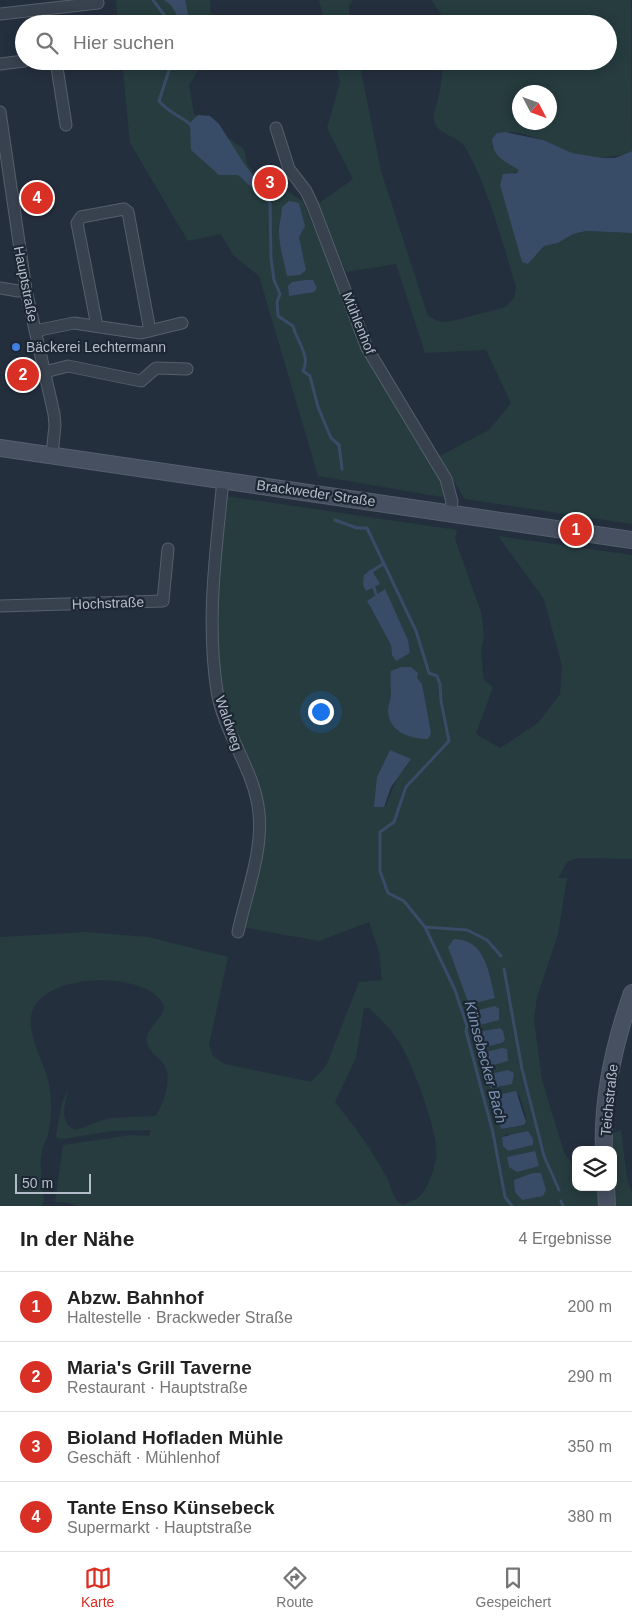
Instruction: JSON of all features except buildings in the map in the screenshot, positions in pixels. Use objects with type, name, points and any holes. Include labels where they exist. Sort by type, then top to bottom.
[{"type":"street","points":[[0,14],[33,5],[98,3]]},
{"type":"street","points":[[0,64],[15,62]]},
{"type":"street","points":[[57,70],[66,125]]},
{"type":"street","name":"Hauptstraße","points":[[0,112],[3,161],[26,290],[55,425],[52,455]]},
{"type":"street","name":"Mühlenhof","points":[[276,128],[289,169],[306,191],[313,206],[367,348],[446,479],[452,502],[450,512]]},
{"type":"street","points":[[97,326],[77,223],[81,217],[124,209],[128,212],[150,331]]},
{"type":"street","points":[[0,288],[18,291],[26,290]]},
{"type":"street","points":[[35,331],[74,323],[141,333],[182,323]]},
{"type":"street","points":[[45,372],[68,366],[141,381],[156,368],[187,369]]},
{"type":"street","name":"Brackweder Straße","points":[[0,448],[632,540]]},
{"type":"street","name":"Waldweg","points":[[223,480],[211,612],[217,691],[222,712],[244,766],[259,812],[259,835],[238,932]]},
{"type":"street","name":"Hochstraße","points":[[0,606],[163,601],[168,549]]},
{"type":"street","name":"Teichstraße","points":[[604,1146],[605,1104],[611,1064],[632,993]]},
{"type":"street","points":[[606,1191],[607,1206]]},
{"type":"green space","points":[[116,0],[210,0],[211,15],[117,15]]},
{"type":"green space","points":[[319,0],[353,0],[349,6],[350,15],[323,15]]},
{"type":"green space","points":[[431,0],[631,0],[632,151],[610,157],[587,157],[571,153],[530,136],[509,132],[499,134],[492,140],[492,147],[519,170],[518,172],[513,172],[528,264],[544,246],[558,243],[573,234],[586,231],[632,233],[632,524],[465,499],[438,457],[489,430],[511,403],[486,350],[425,353],[396,264],[346,272],[318,204],[353,179],[327,128],[340,83],[337,70],[361,70],[381,171],[428,316],[438,321],[448,322],[506,307],[514,298],[516,287],[482,183],[467,150],[459,141],[440,130],[434,121],[434,113],[442,80],[442,70],[617,70],[617,15],[441,15]]},
{"type":"green space","points":[[123,70],[198,70],[189,85],[194,114],[244,149],[247,164],[272,199],[287,191],[303,201],[365,349],[440,477],[444,493],[442,497],[318,476],[259,276],[234,256],[221,234],[188,241],[130,143]]},
{"type":"green space","points":[[226,496],[457,530],[455,539],[481,612],[484,635],[481,653],[484,680],[493,687],[476,734],[500,748],[538,723],[560,694],[562,666],[544,599],[498,536],[632,555],[632,859],[577,858],[567,862],[558,878],[567,878],[558,934],[537,997],[534,1020],[542,1080],[564,1152],[572,1163],[572,1191],[617,1191],[617,1146],[613,1146],[613,1133],[621,1130],[627,1178],[632,1192],[632,1206],[77,1206],[69,1203],[55,1202],[63,1145],[131,1135],[149,1136],[151,1130],[112,1131],[64,1139],[57,1138],[62,1102],[68,1090],[64,1107],[65,1118],[70,1127],[76,1130],[109,1118],[155,1116],[166,1092],[168,1078],[165,1066],[150,1049],[146,1040],[162,1013],[164,1008],[162,1002],[151,992],[134,984],[92,980],[70,984],[52,991],[38,1001],[31,1016],[34,1042],[47,1077],[51,1098],[50,1125],[42,1148],[41,1158],[44,1201],[42,1206],[0,1206],[0,937],[86,932],[148,937],[228,957],[209,1045],[213,1056],[225,1064],[311,1082],[326,1066],[359,982],[382,980],[379,952],[369,922],[319,941],[242,927],[265,838],[261,803],[225,716],[218,666],[215,612]],"holes":[[[384,589],[408,640],[410,653],[392,655],[391,645],[369,606]],[[408,766],[399,773],[385,807],[377,777]],[[453,939],[473,945],[479,951],[488,969],[494,998],[468,1002],[458,970]],[[364,1008],[369,1008],[388,1027],[408,1058],[425,1103],[434,1134],[436,1157],[431,1178],[420,1196],[404,1204],[397,1201],[375,1157],[335,1102],[356,1058]],[[500,1028],[502,1043],[482,1048],[476,1032]],[[519,1094],[526,1117],[524,1125],[501,1129]],[[507,1134],[533,1145],[507,1151],[503,1146],[502,1137]]]},
{"type":"water","points":[[164,0],[185,0],[188,15],[177,15],[171,5]]},
{"type":"water","points":[[198,115],[210,116],[219,124],[265,192],[260,195],[238,175],[219,175],[191,150],[190,123]]},
{"type":"water","points":[[505,132],[543,140],[572,153],[603,158],[615,158],[632,151],[632,233],[586,231],[573,234],[558,243],[544,246],[528,264],[522,262],[500,185],[503,174],[517,173],[519,170],[497,155],[492,139],[497,133]]},
{"type":"water","points":[[289,201],[299,203],[305,226],[299,237],[306,270],[300,275],[287,276],[279,231],[282,207]]},
{"type":"water","points":[[313,280],[317,288],[314,292],[289,296],[288,286],[292,282]]},
{"type":"water","points":[[371,569],[380,584],[366,591],[363,585],[364,575]]},
{"type":"water","points":[[385,589],[408,640],[410,653],[396,661],[392,655],[391,645],[367,601]]},
{"type":"water","points":[[401,667],[411,667],[418,673],[417,678],[422,684],[431,733],[428,739],[421,739],[401,732],[389,717],[391,671]]},
{"type":"water","points":[[390,750],[411,759],[391,787],[384,807],[374,807],[377,777]]},
{"type":"water","points":[[454,939],[465,941],[479,951],[488,969],[495,998],[471,1004],[468,1002],[448,947]]},
{"type":"water","points":[[495,1006],[499,1009],[499,1020],[476,1026],[471,1012]]},
{"type":"water","points":[[500,1028],[503,1031],[505,1040],[502,1043],[482,1048],[477,1044],[476,1032]]},
{"type":"water","points":[[502,1048],[507,1049],[508,1061],[486,1067],[482,1064],[480,1055],[482,1053]]},
{"type":"water","points":[[508,1070],[514,1073],[512,1084],[491,1088],[486,1075]]},
{"type":"water","points":[[516,1091],[526,1122],[524,1125],[501,1129],[491,1096]]},
{"type":"water","points":[[528,1131],[533,1139],[533,1145],[508,1151],[503,1146],[502,1137]]},
{"type":"water","points":[[535,1151],[539,1166],[517,1172],[509,1167],[507,1157]]},
{"type":"water","points":[[533,1173],[541,1173],[546,1190],[543,1196],[522,1200],[515,1192],[514,1180]]},
{"type":"waterway","name":"Künsebecker Bach","points":[[153,0],[164,15]]},
{"type":"waterway","name":"Künsebecker Bach","points":[[169,70],[159,101],[167,109],[192,126]]},
{"type":"waterway","name":"Künsebecker Bach","points":[[262,189],[270,203],[271,258],[274,280],[280,294],[277,302],[278,316],[293,326],[304,354],[305,365],[303,371],[310,376],[318,407],[331,438],[339,445],[342,469]]},
{"type":"waterway","name":"Künsebecker Bach","points":[[335,520],[357,528],[367,528],[416,631],[429,673],[437,676],[440,684],[441,701],[449,741],[406,787],[394,822],[380,832],[380,871],[388,893],[404,901],[425,927],[455,990],[467,1026],[466,1031],[493,1133],[505,1197],[512,1206]]},
{"type":"waterway","points":[[371,574],[372,571],[383,564]]},
{"type":"waterway","points":[[373,585],[376,594]]},
{"type":"waterway","name":"Künsebecker Bach","points":[[425,927],[467,930],[487,940],[501,956]]},
{"type":"waterway","name":"Künsebecker Bach","points":[[504,969],[522,1069],[544,1156],[559,1190]]},
{"type":"waterway","name":"Künsebecker Bach","points":[[561,1201],[563,1206]]},
{"type":"place","name":"Bioland Hofladen Mühle","points":[[270,183]]},
{"type":"place","name":"Tante Enso Künsebeck","points":[[37,198]]},
{"type":"place","name":"Bäckerei Lechtermann","points":[[16,347]]},
{"type":"place","name":"Maria's Grill Taverne","points":[[23,375]]},
{"type":"place","name":"Abzw. Bahnhof","points":[[576,530]]}]
